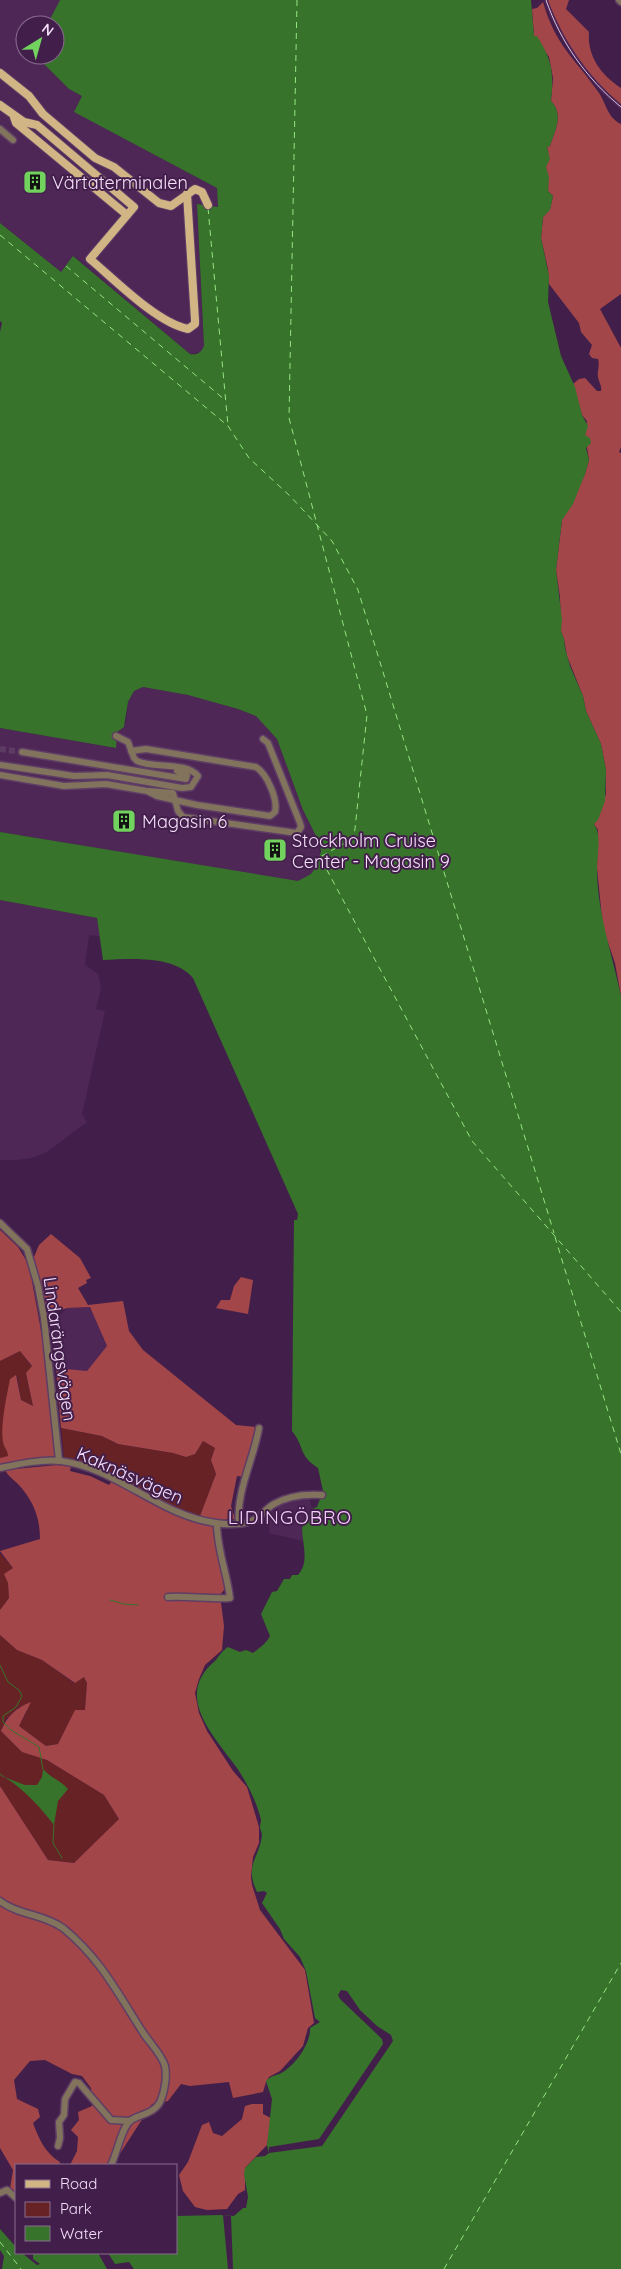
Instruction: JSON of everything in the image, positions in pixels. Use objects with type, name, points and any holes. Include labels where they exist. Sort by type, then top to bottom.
[{"type":"main road","points":[[0,73],[29,96],[43,114],[95,158],[114,167],[159,203],[168,206],[173,205],[192,189],[200,190],[205,195],[208,205]]},
{"type":"main road","points":[[0,105],[24,122],[37,125],[134,207],[90,259],[158,316],[180,328],[190,328],[195,320],[186,194]]},
{"type":"main road","points":[[13,115],[16,123],[127,215]]},
{"type":"street","points":[[0,129],[13,140]]},
{"type":"street","points":[[0,766],[74,776],[108,775],[182,788],[191,787],[197,780],[198,776],[191,771],[137,761],[128,742],[116,736]]},
{"type":"street","points":[[174,796],[178,811],[183,817],[297,833],[301,827],[300,823],[268,744],[263,739]]},
{"type":"street","points":[[0,775],[64,786],[106,784],[147,791],[157,796],[174,796],[197,805],[270,816],[275,812],[276,804],[261,772],[252,767],[146,749],[131,751]]},
{"type":"street","points":[[22,752],[174,779],[184,780],[188,777],[184,773],[164,767]]},
{"type":"street","name":"Lindarängsvägen","points":[[0,1223],[27,1250],[38,1286],[44,1318],[59,1461]]},
{"type":"street","points":[[239,1522],[240,1498],[259,1428]]},
{"type":"street","name":"Kaknäsvägen","points":[[0,1468],[18,1464],[59,1461],[98,1472],[180,1513],[217,1524],[244,1523],[255,1520],[283,1499],[310,1494],[322,1495]]},
{"type":"street","points":[[168,1596],[209,1599],[230,1598],[229,1582],[218,1544],[217,1524]]},
{"type":"street","points":[[0,1901],[15,1910],[62,1928],[84,1949],[111,1980],[140,2029],[163,2062],[165,2079],[161,2101],[148,2114],[130,2121],[111,2120],[79,2083],[75,2082],[65,2099],[64,2115],[59,2122],[60,2143],[58,2146]]},
{"type":"street","points":[[112,2164],[120,2144],[121,2135],[130,2121]]},
{"type":"street","points":[[0,2193],[7,2190],[15,2197]]},
{"type":"shaded area","points":[[0,0],[60,0],[53,15],[15,15],[15,65],[45,65],[69,89],[82,96],[74,112],[217,188],[218,207],[197,204],[204,347],[201,352],[190,354],[74,256],[61,272],[0,223]]},
{"type":"shaded area","points":[[548,0],[557,23],[569,44],[610,96],[621,104],[621,110],[600,91],[569,51],[550,16],[544,1]]},
{"type":"shaded area","points":[[548,0],[569,0],[566,9],[589,32],[590,49],[597,64],[607,77],[621,88],[621,104],[598,82],[578,57],[561,29]]},
{"type":"shaded area","points":[[543,2],[560,41],[599,93],[610,114],[621,124],[621,294],[600,309],[621,348],[621,447],[619,452],[621,453],[621,996],[615,963],[603,928],[597,868],[598,830],[594,824],[606,794],[606,770],[601,744],[586,711],[583,696],[567,656],[561,631],[560,597],[556,570],[562,520],[585,474],[589,460],[585,435],[587,421],[582,415],[573,384],[579,379],[585,378],[597,391],[601,391],[601,386],[598,377],[598,359],[592,358],[589,354],[592,345],[581,332],[579,323],[549,284],[548,269],[541,238],[543,217],[550,209],[553,196],[548,191],[547,147],[550,146],[558,117],[555,106],[551,101],[553,78],[549,57],[534,36],[532,9],[537,8]]},
{"type":"shaded area","points":[[143,687],[188,695],[238,709],[256,716],[265,725],[277,739],[303,810],[319,842],[320,857],[311,874],[299,881],[285,880],[0,832],[0,728],[115,748],[117,732],[124,727],[126,722],[128,702],[134,691]]},
{"type":"shaded area","points":[[0,900],[97,918],[100,936],[89,935],[85,965],[98,974],[101,988],[96,1009],[105,1011],[82,1114],[87,1122],[47,1152],[32,1158],[15,1160],[0,1160]]},
{"type":"shaded area","points":[[0,1230],[18,1247],[29,1265],[46,1358],[57,1453],[51,1459],[0,1466],[0,1458],[8,1456],[3,1442],[2,1427],[10,1379],[16,1375],[21,1400],[33,1406],[26,1373],[32,1366],[20,1351],[0,1361]]},
{"type":"shaded area","points":[[51,1234],[80,1258],[91,1278],[86,1280],[87,1283],[78,1288],[88,1305],[123,1301],[129,1331],[143,1350],[236,1425],[256,1427],[245,1477],[237,1476],[231,1506],[235,1519],[218,1520],[200,1516],[216,1474],[211,1460],[215,1448],[203,1441],[195,1454],[186,1457],[118,1444],[102,1436],[61,1428],[56,1368],[87,1371],[107,1346],[90,1307],[67,1308],[47,1315],[34,1257],[39,1245]]},
{"type":"shaded area","points":[[241,1277],[253,1280],[248,1314],[216,1308],[221,1300],[230,1300],[234,1286]]},
{"type":"shaded area","points":[[90,1307],[107,1347],[87,1371],[56,1368],[54,1322],[67,1308]]},
{"type":"shaded area","points":[[57,1465],[71,1466],[70,1471],[90,1476],[109,1485],[111,1482],[180,1516],[215,1526],[215,1543],[228,1585],[220,1595],[224,1626],[222,1650],[205,1665],[195,1693],[199,1713],[207,1731],[233,1771],[247,1787],[259,1827],[259,1843],[253,1857],[252,1885],[260,1910],[305,1970],[314,2023],[308,2028],[303,2046],[280,2071],[269,2077],[263,2092],[233,2098],[229,2082],[190,2086],[181,2084],[168,2101],[152,2104],[121,2152],[110,2164],[70,2164],[77,2151],[78,2137],[71,2130],[79,2120],[78,2112],[92,2106],[91,2088],[82,2076],[72,2074],[45,2060],[30,2061],[14,2080],[17,2099],[38,2109],[40,2117],[33,2123],[35,2129],[46,2150],[60,2162],[59,2164],[15,2164],[15,2193],[10,2189],[13,2170],[0,2148],[0,1786],[48,1860],[74,1863],[119,1819],[104,1795],[47,1760],[22,1752],[1,1731],[13,1713],[31,1702],[19,1726],[46,1746],[58,1744],[75,1710],[85,1710],[87,1683],[84,1677],[75,1683],[42,1660],[17,1650],[0,1635],[0,1610],[9,1598],[8,1583],[4,1574],[13,1568],[0,1551],[40,1539],[39,1523],[32,1503],[5,1470]]},
{"type":"shaded area","points":[[309,1496],[312,1509],[302,1528],[303,1541],[269,1533],[270,1509],[281,1502]]},
{"type":"shaded area","points":[[263,2104],[263,2114],[271,2118],[267,2145],[245,2168],[245,2190],[238,2194],[227,2209],[207,2210],[195,2207],[183,2191],[179,2175],[188,2162],[202,2125],[209,2122],[213,2133],[222,2136],[242,2119],[245,2106]]},
{"type":"green space","points":[[20,1351],[32,1367],[26,1373],[33,1406],[21,1400],[17,1375],[3,1442],[8,1451],[8,1457],[0,1458],[0,1361]]},
{"type":"green space","points":[[61,1428],[102,1436],[118,1444],[186,1457],[195,1454],[203,1441],[215,1448],[211,1460],[216,1474],[200,1516],[183,1510],[99,1470],[64,1458]]},
{"type":"green space","points":[[0,1553],[13,1568],[8,1583],[9,1598],[0,1610]]},
{"type":"green space","points":[[0,1635],[17,1650],[42,1660],[74,1683],[84,1677],[87,1683],[85,1711],[75,1711],[58,1744],[46,1746],[19,1726],[27,1711],[19,1707],[6,1719],[1,1731],[22,1752],[47,1760],[104,1795],[119,1819],[74,1863],[48,1860],[0,1786]]},
{"type":"water","points":[[60,0],[531,0],[534,36],[537,36],[549,59],[552,74],[551,101],[555,106],[558,117],[550,146],[547,147],[550,159],[546,167],[549,177],[548,191],[553,196],[550,210],[543,217],[541,238],[549,276],[548,302],[561,356],[575,387],[582,415],[588,426],[585,435],[590,438],[591,443],[586,448],[589,460],[585,474],[573,504],[562,520],[556,570],[562,620],[561,631],[565,648],[570,666],[583,696],[586,711],[601,744],[606,770],[605,801],[598,820],[594,824],[598,834],[597,868],[599,901],[621,996],[621,2269],[134,2269],[129,2262],[115,2264],[109,2254],[178,2254],[178,2216],[234,2216],[243,2208],[246,2208],[248,2197],[244,2174],[245,2168],[256,2157],[265,2156],[269,2153],[267,2145],[272,2099],[266,2081],[293,2064],[302,2053],[310,2034],[310,2028],[320,2022],[315,2018],[306,1971],[300,1957],[284,1939],[280,1929],[262,1903],[267,1893],[264,1891],[257,1892],[253,1883],[253,1862],[262,1835],[261,1820],[257,1806],[241,1774],[218,1743],[202,1716],[197,1702],[197,1688],[203,1674],[228,1647],[240,1652],[246,1650],[253,1653],[270,1636],[261,1614],[272,1592],[277,1591],[284,1579],[290,1579],[292,1575],[298,1575],[302,1570],[305,1558],[302,1528],[312,1509],[317,1507],[323,1491],[318,1468],[304,1455],[292,1431],[294,1220],[297,1220],[298,1214],[193,978],[175,965],[163,962],[139,959],[103,960],[97,918],[0,900],[0,832],[298,881],[311,874],[317,865],[321,851],[319,842],[303,810],[277,739],[256,716],[238,709],[188,695],[143,687],[134,691],[128,702],[124,727],[117,732],[116,748],[0,728],[0,332],[2,323],[0,321],[0,223],[61,272],[73,256],[190,354],[200,352],[204,346],[197,204],[218,207],[217,188],[74,112],[82,96],[69,89],[45,65],[65,65],[65,15],[52,15]]},
{"type":"water","points":[[43,1769],[68,1789],[58,1801],[54,1825],[31,1799],[4,1777],[25,1785],[37,1785],[42,1777]]},
{"type":"water","points":[[0,2229],[15,2246],[15,2254],[23,2254],[37,2265],[40,2264],[33,2259],[33,2254],[99,2254],[107,2269],[2,2269],[4,2256],[0,2250]]},
{"type":"pier","points":[[341,1990],[347,1991],[360,2010],[377,2026],[391,2035],[393,2041],[322,2146],[269,2153],[269,2147],[319,2139],[383,2044],[382,2039],[340,1999],[338,1995]]},
{"type":"pier","points":[[223,2215],[231,2216],[233,2269],[228,2269]]},
{"type":"waterway","points":[[110,1600],[138,1605]]},
{"type":"waterway","points":[[0,1665],[8,1682],[19,1690],[22,1696],[16,1707],[3,1716],[3,1722],[11,1730],[39,1747],[43,1769]]},
{"type":"waterway","points":[[0,1774],[4,1777]]},
{"type":"waterway","points":[[54,1825],[53,1843],[62,1858]]},
{"type":"ferry route","points":[[297,0],[289,418],[367,715],[354,838],[320,857],[472,1141],[621,1312]]},
{"type":"ferry route","points":[[208,208],[228,426]]},
{"type":"ferry route","points":[[0,235],[228,426],[249,458],[290,496],[332,541],[358,590],[554,1233]]},
{"type":"ferry route","points":[[66,266],[225,400]]},
{"type":"ferry route","points":[[555,1237],[621,1454]]},
{"type":"ferry route","points":[[444,2269],[621,1963]]},
{"type":"ferry route","points":[[0,2242],[21,2269]]},
{"type":"tunnel","points":[[0,749],[22,752]]},
{"type":"tram line","points":[[546,0],[559,31],[576,59],[608,96],[621,107]]},
{"type":"place","name":"Värtaterminalen","points":[[35,182]]},
{"type":"place","name":"Magasin 6","points":[[124,821]]},
{"type":"place","name":"Stockholm Cruise Center - Magasin 9","points":[[275,850]]},
{"type":"district","name":"LIDINGÖBRO","points":[[290,1517]]}]
